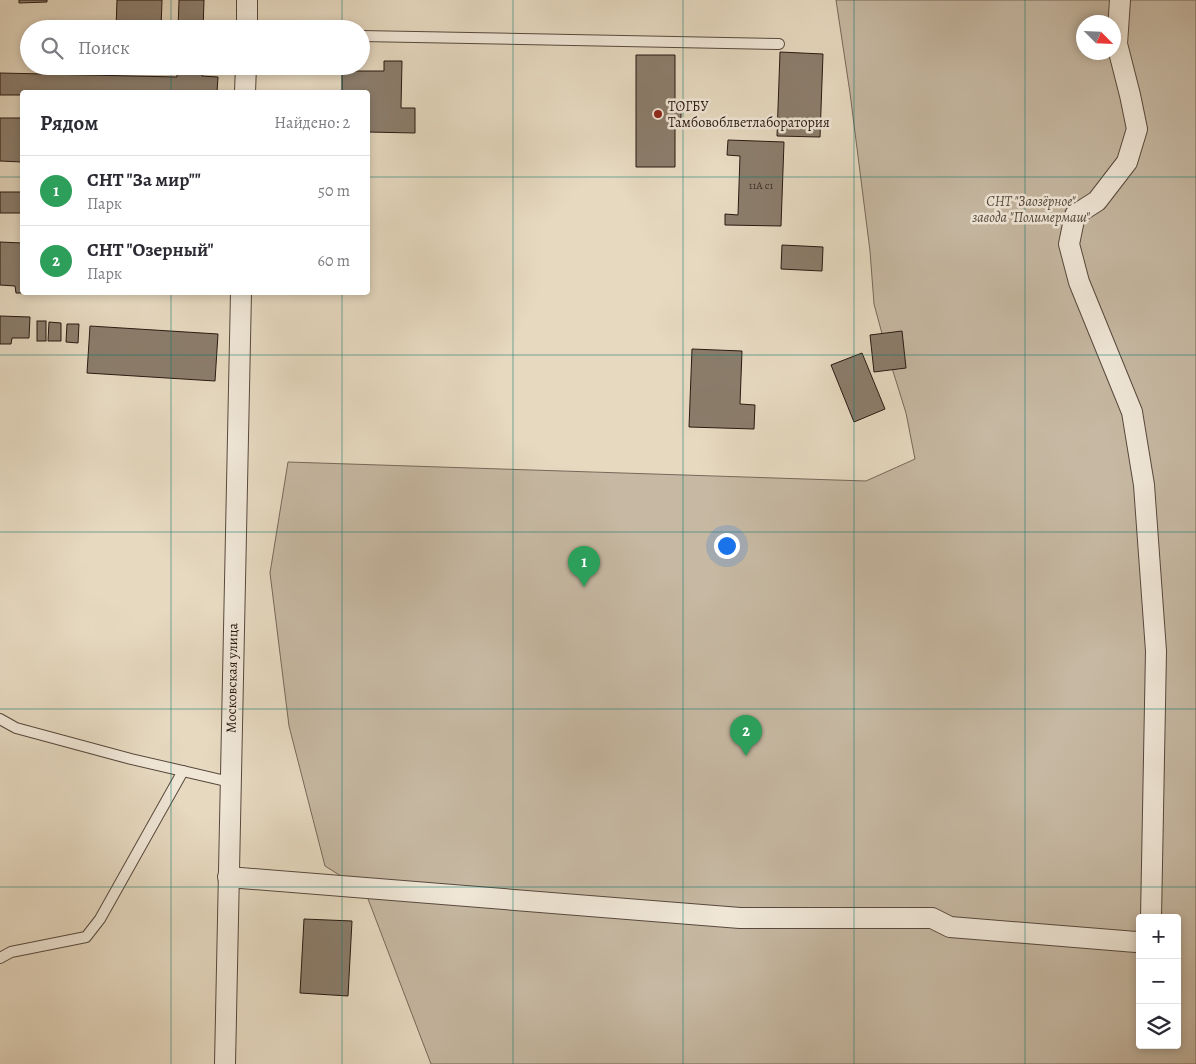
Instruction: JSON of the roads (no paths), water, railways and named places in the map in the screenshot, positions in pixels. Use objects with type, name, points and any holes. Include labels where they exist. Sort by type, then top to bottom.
[{"type":"street","points":[[246,20],[247,0]]},
{"type":"street","points":[[1120,0],[1117,44],[1137,129],[1127,162],[1097,201],[1076,214],[1069,244],[1079,282],[1132,412],[1144,485],[1156,651],[1151,914]]},
{"type":"street","points":[[245,90],[246,75]]},
{"type":"street","name":"Московская улица","points":[[225,1064],[241,295]]},
{"type":"street","points":[[228,877],[740,918],[932,918],[950,926],[1136,942]]},
{"type":"lane","points":[[370,36],[779,44]]},
{"type":"lane","points":[[0,719],[16,728],[131,759],[230,782]]},
{"type":"lane","points":[[0,958],[11,952],[86,937],[100,919],[183,771]]},
{"type":"place","name":"ТОГБУ Тамбовоблветлаборатория","points":[[658,114]]},
{"type":"place","name":"СНТ \"За мир\"\"","points":[[584,587]]},
{"type":"place","name":"СНТ \"Озерный\"","points":[[746,756]]},
{"type":"park label","name":"СНТ \"Заозёрное\" завода \"Полимермаш\"","points":[[1031,210]]}]
